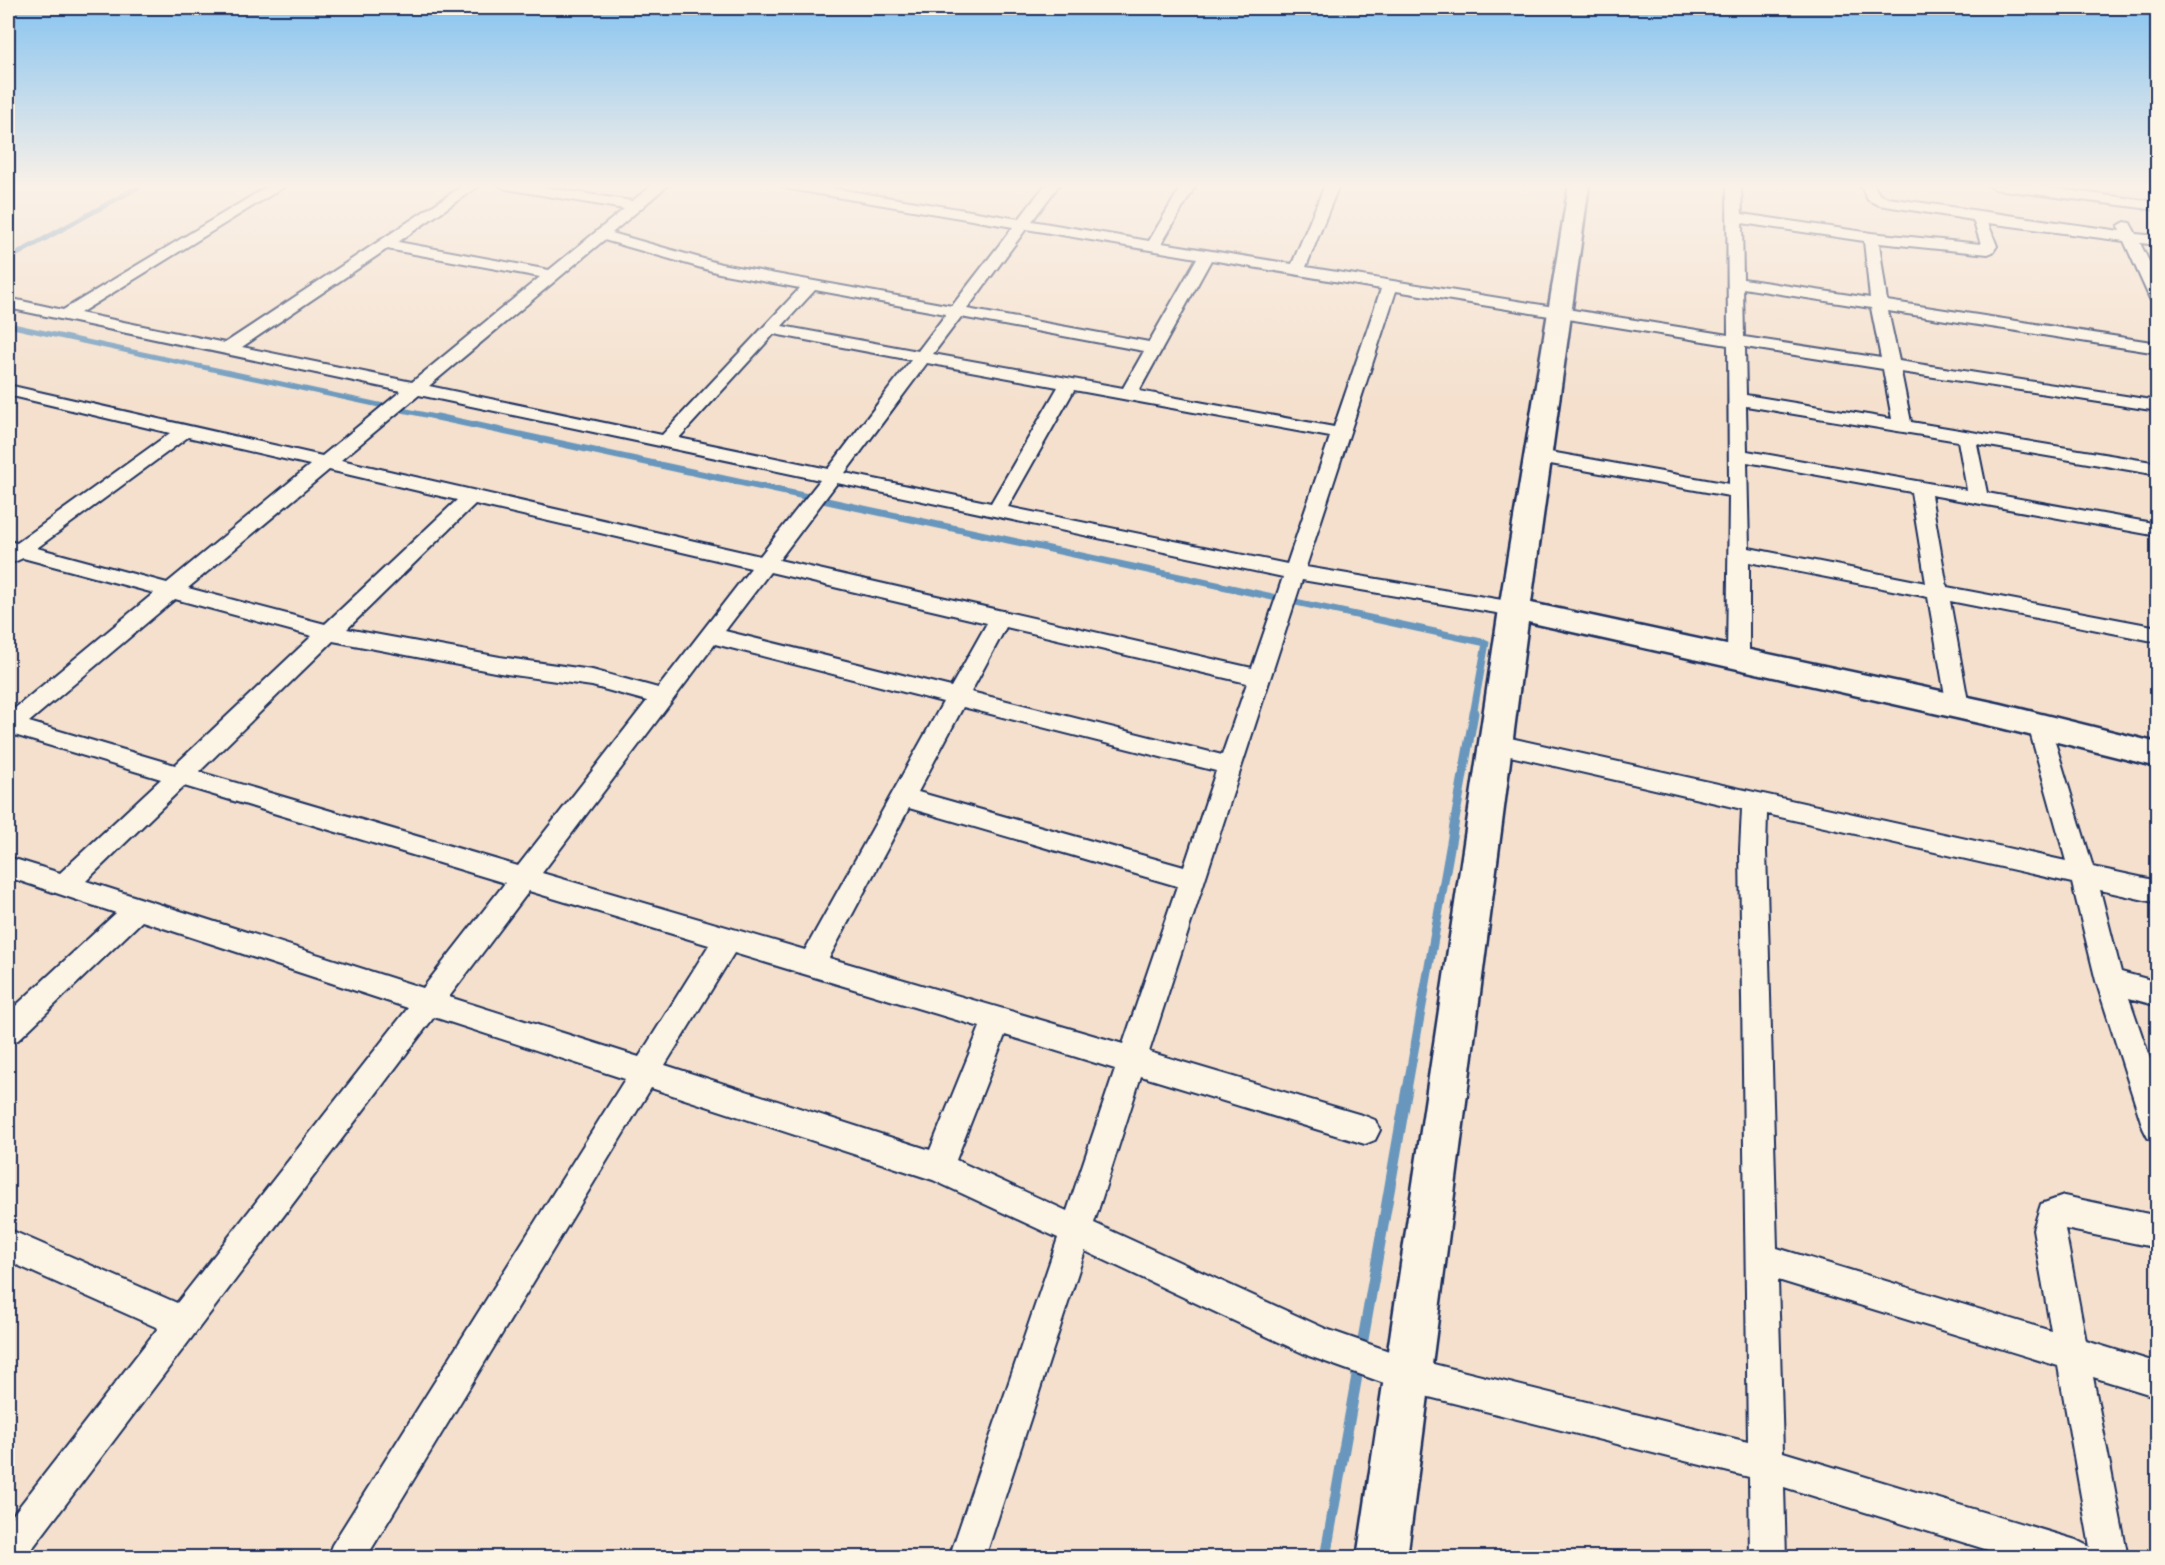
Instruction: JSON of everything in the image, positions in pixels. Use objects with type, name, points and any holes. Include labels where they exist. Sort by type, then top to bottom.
[{"type":"main road","points":[[1382,1557],[1514,609],[1569,258]]},
{"type":"main road","points":[[1514,609],[2040,725],[2157,755]]},
{"type":"street","points":[[65,315],[159,258]]},
{"type":"street","points":[[228,349],[363,258]]},
{"type":"street","points":[[460,258],[552,275]]},
{"type":"street","points":[[8,725],[573,258]]},
{"type":"street","points":[[685,258],[710,266],[1155,348]]},
{"type":"street","points":[[8,1550],[997,258]]},
{"type":"street","points":[[1128,395],[1205,258]]},
{"type":"street","points":[[1230,258],[1561,314],[2157,406]]},
{"type":"street","points":[[1297,270],[1302,258]]},
{"type":"street","points":[[1735,258],[1739,553],[1738,658]]},
{"type":"street","points":[[1873,258],[1879,305],[1903,427]]},
{"type":"street","points":[[2138,258],[2157,299]]},
{"type":"street","points":[[1735,282],[2157,348]]},
{"type":"street","points":[[665,442],[811,285]]},
{"type":"street","points":[[967,1557],[1390,285]]},
{"type":"street","points":[[8,303],[831,477],[1294,572],[1514,609]]},
{"type":"street","points":[[772,328],[1341,434]]},
{"type":"street","points":[[996,511],[1069,384]]},
{"type":"street","points":[[8,390],[1260,678]]},
{"type":"street","points":[[1737,399],[2157,470]]},
{"type":"street","points":[[12,552],[185,431]]},
{"type":"street","points":[[1966,437],[1979,499]]},
{"type":"street","points":[[1738,455],[2157,530]]},
{"type":"street","points":[[1539,456],[1738,492]]},
{"type":"street","points":[[1920,489],[1958,707]]},
{"type":"street","points":[[65,885],[471,497]]},
{"type":"street","points":[[12,552],[330,633],[500,665],[592,678],[662,697]]},
{"type":"street","points":[[1739,553],[2157,635]]},
{"type":"street","points":[[812,965],[1000,618]]},
{"type":"street","points":[[710,635],[1231,766]]},
{"type":"street","points":[[8,725],[1365,1130]]},
{"type":"street","points":[[2040,725],[2084,874],[2110,981],[2157,1128]]},
{"type":"street","points":[[1497,744],[1755,800],[2157,892]]},
{"type":"street","points":[[902,797],[1193,880]]},
{"type":"street","points":[[1755,800],[1753,850],[1768,1557]]},
{"type":"street","points":[[8,867],[938,1167],[1321,1344],[1409,1375],[1766,1464],[2076,1557]]},
{"type":"street","points":[[8,1031],[137,909]]},
{"type":"street","points":[[345,1557],[728,939]]},
{"type":"street","points":[[2110,981],[2157,994]]},
{"type":"street","points":[[938,1167],[997,1020]]},
{"type":"street","points":[[2110,1557],[2049,1229],[2052,1215],[2064,1212],[2157,1232]]},
{"type":"street","points":[[8,1245],[182,1322]]},
{"type":"street","points":[[1762,1259],[2157,1380]]},
{"type":"waterway","points":[[8,325],[444,419]]},
{"type":"waterway","points":[[437,417],[1486,643],[1473,715]]},
{"type":"waterway","points":[[1407,1090],[1474,713]]},
{"type":"waterway","points":[[1361,1351],[1407,1089]]},
{"type":"waterway","points":[[1325,1558],[1359,1364]]}]
